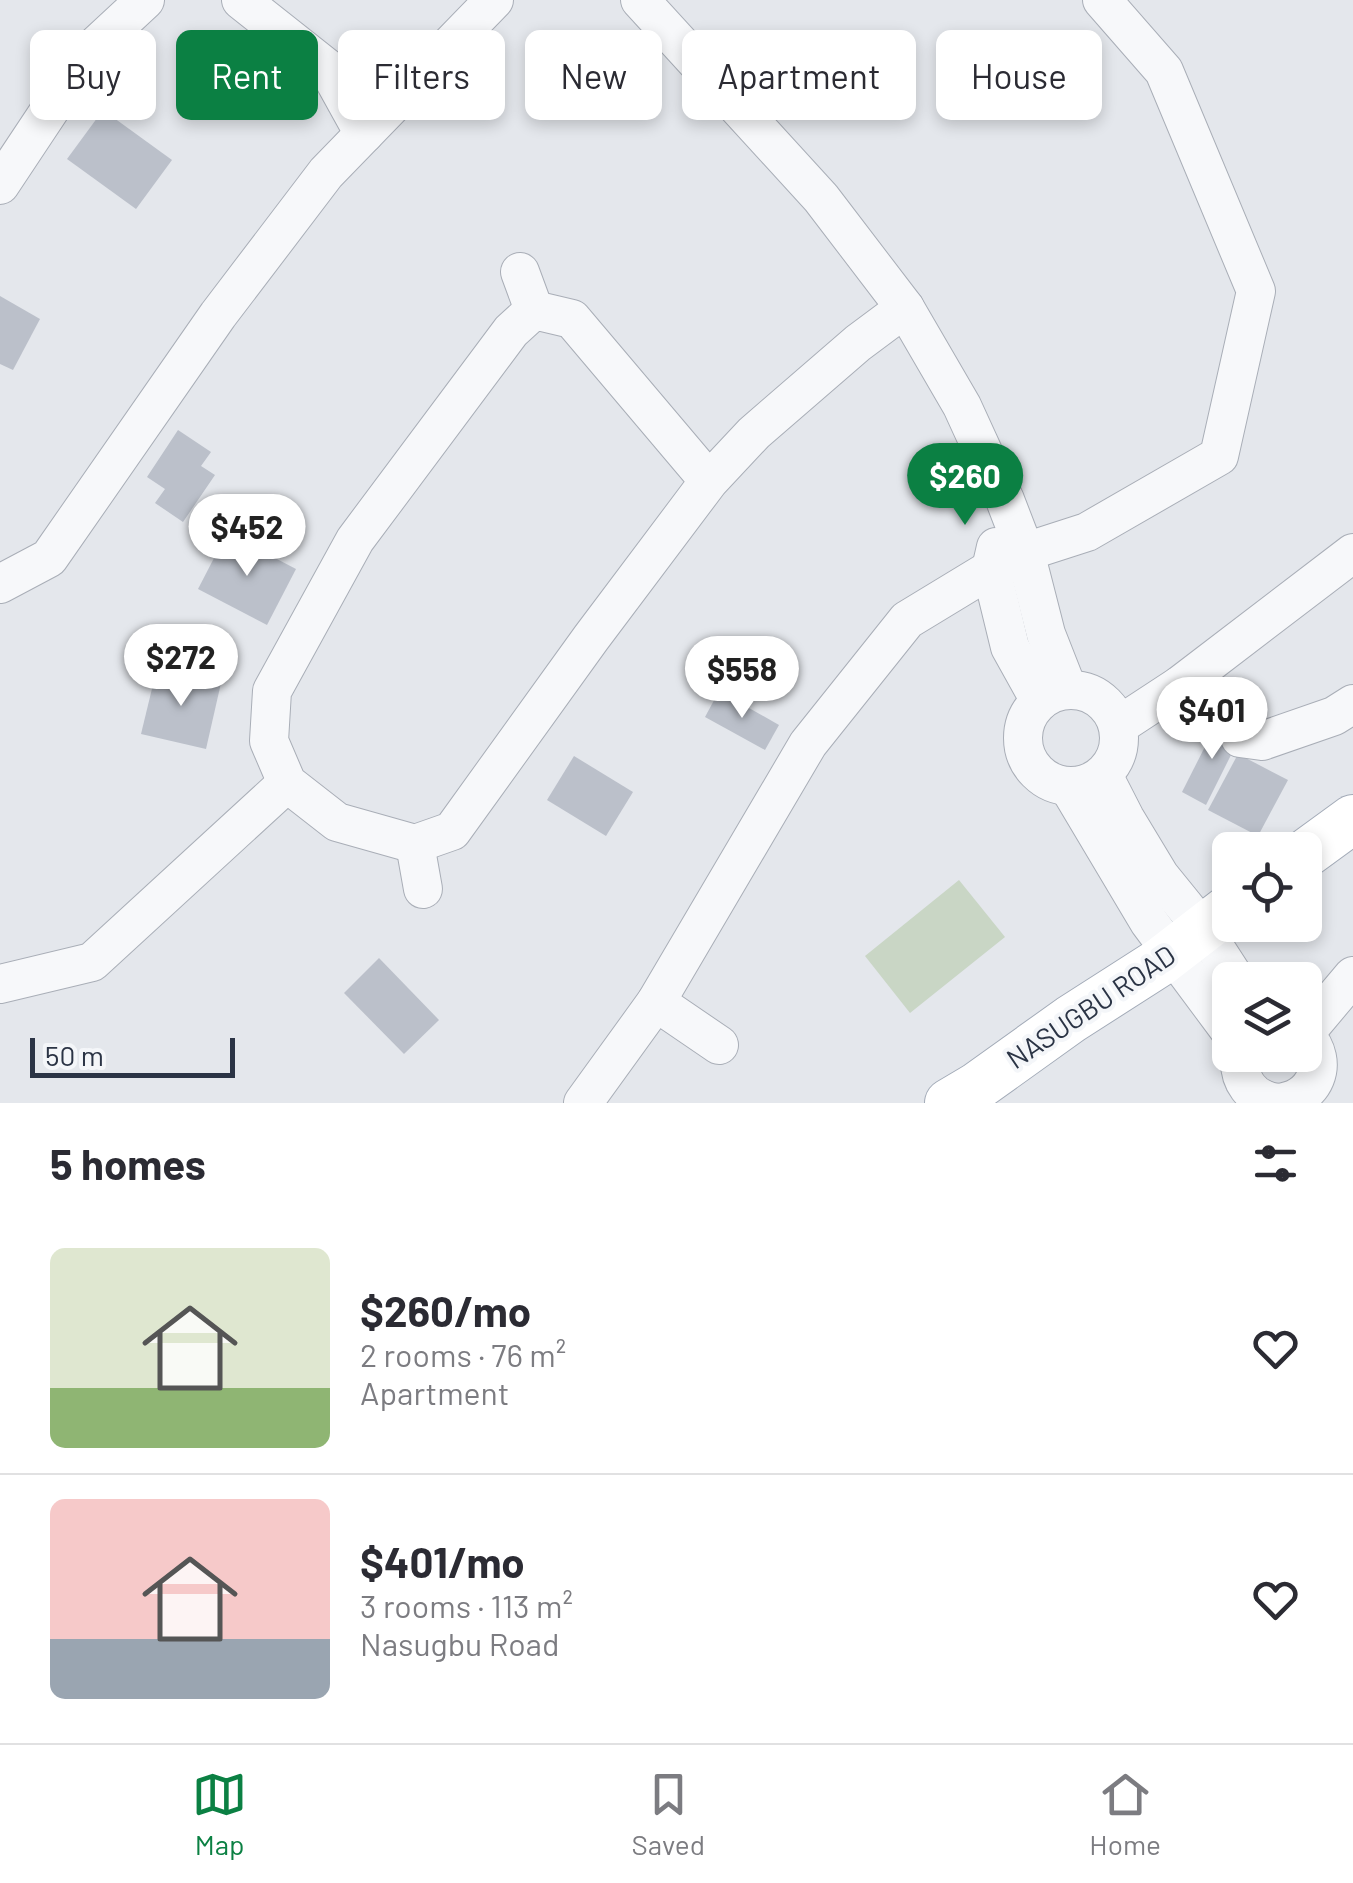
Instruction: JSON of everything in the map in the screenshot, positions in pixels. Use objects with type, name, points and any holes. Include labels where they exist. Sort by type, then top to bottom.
[{"type":"main road","points":[[1322,842],[1353,819]]},
{"type":"main road","name":"NASUGBU ROAD","points":[[950,1103],[1202,930]]},
{"type":"street","points":[[0,185],[87,54],[145,0]]},
{"type":"street","points":[[242,0],[328,69],[364,134]]},
{"type":"street","points":[[0,584],[49,558],[218,315],[326,173],[494,0]]},
{"type":"street","points":[[640,0],[822,198],[904,308],[962,406],[1005,500],[1025,552],[1046,634],[1054,695]]},
{"type":"street","points":[[583,1103],[656,1002],[808,744],[908,620],[991,569],[1025,552],[1087,532],[1219,456],[1256,291],[1164,71],[1102,0]]},
{"type":"street","points":[[520,272],[534,310]]},
{"type":"street","points":[[534,310],[511,332],[355,540],[272,691],[269,742],[287,783],[336,822],[416,844],[452,831],[709,480],[754,433],[904,308]]},
{"type":"street","points":[[534,310],[572,319],[709,480]]},
{"type":"street","points":[[1005,500],[991,569],[1010,647],[1054,695]]},
{"type":"street","points":[[1118,726],[1178,686],[1353,553]]},
{"type":"street","points":[[1178,686],[1228,732],[1262,740],[1334,716],[1353,704]]},
{"type":"street","points":[[1087,692],[1096,696],[1110,709],[1118,726],[1120,744],[1109,769],[1086,781],[1045,778],[1033,768],[1025,753],[1024,729],[1030,714],[1054,695],[1087,692]]},
{"type":"street","points":[[1086,781],[1149,922],[1202,930],[1224,962]]},
{"type":"street","points":[[0,984],[92,962],[287,783]]},
{"type":"street","points":[[416,844],[424,889]]},
{"type":"street","points":[[1202,930],[1212,966]]},
{"type":"street","points":[[1322,1013],[1353,976]]},
{"type":"street","points":[[656,1002],[719,1045]]},
{"type":"street","points":[[1241,1072],[1261,1100],[1296,1099],[1304,1094],[1316,1072]]},
{"type":"green space","points":[[959,880],[1005,937],[910,1013],[865,956]]},
{"type":"building","points":[[96,120],[117,120],[172,160],[136,209],[67,159]]},
{"type":"building","points":[[0,296],[40,319],[13,370],[0,364]]},
{"type":"building","points":[[178,430],[211,452],[201,466],[215,475],[183,522],[155,503],[165,489],[147,477]]},
{"type":"building","points":[[227,533],[296,569],[267,625],[198,589]]},
{"type":"building","points":[[157,668],[221,683],[206,749],[141,734]]},
{"type":"building","points":[[719,691],[779,725],[765,750],[705,717]]},
{"type":"building","points":[[1219,719],[1243,731],[1206,805],[1182,792]]},
{"type":"building","points":[[1238,754],[1288,780],[1260,832],[1250,832],[1208,810]]},
{"type":"building","points":[[574,756],[633,792],[606,836],[547,800]]},
{"type":"building","points":[[379,958],[439,1020],[404,1054],[344,993]]}]
